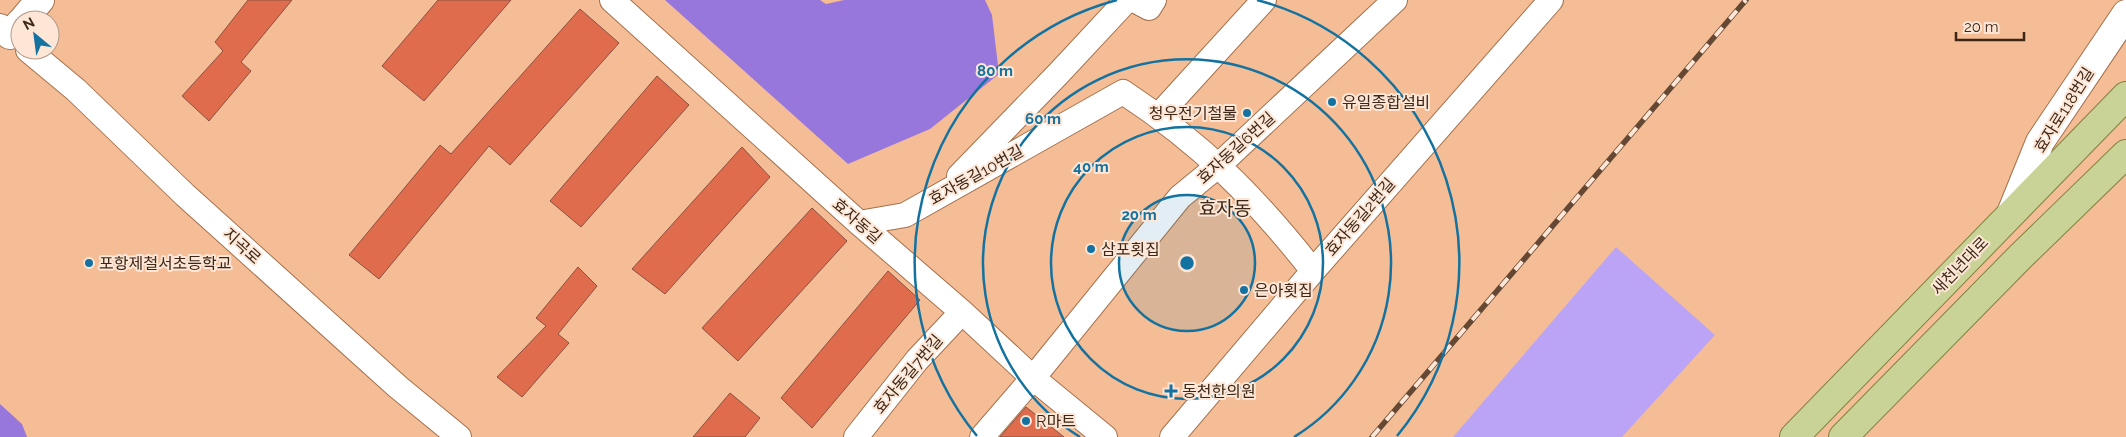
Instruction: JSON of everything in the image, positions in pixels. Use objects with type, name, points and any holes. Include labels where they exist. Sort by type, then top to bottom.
[{"type":"main road","name":"새천년대로","points":[[1794,437],[2126,96]]},
{"type":"main road","points":[[1843,437],[2020,257],[2126,154]]},
{"type":"street","name":"효자동길","points":[[612,0],[859,223],[962,312],[1033,378],[1105,437]]},
{"type":"street","points":[[938,196],[1059,73],[1127,0]]},
{"type":"street","points":[[1134,0],[1148,8],[1154,0]]},
{"type":"street","points":[[1264,0],[1159,115],[1219,165],[1276,224],[1313,271]]},
{"type":"street","name":"효자동길6번길","points":[[982,437],[1033,378],[1180,197],[1219,165],[1395,0]]},
{"type":"street","name":"효자동길2번길","points":[[1172,437],[1313,271],[1551,0]]},
{"type":"street","name":"효자로118번길","points":[[2012,212],[2040,142],[2126,14]]},
{"type":"street","name":"지곡로","points":[[45,60],[185,194],[403,391],[459,437]]},
{"type":"street","name":"효자동길10번길","points":[[859,223],[904,215],[1123,92],[1159,115]]},
{"type":"street","name":"효자동길7번길","points":[[856,437],[917,360],[962,312]]},
{"type":"shaded area","points":[[665,0],[820,0],[826,4],[844,0],[985,0],[992,15],[999,74],[930,129],[848,164]]},
{"type":"shaded area","points":[[1616,247],[1715,335],[1622,437],[1453,437]]},
{"type":"shaded area","points":[[0,404],[22,424],[27,437],[0,437]]},
{"type":"building","points":[[248,0],[292,0],[241,62],[251,71],[209,121],[182,96],[223,51],[215,42]]},
{"type":"building","points":[[438,0],[511,0],[424,101],[382,66]]},
{"type":"building","points":[[580,9],[619,43],[510,165],[489,146],[379,279],[349,255],[440,145],[451,154]]},
{"type":"building","points":[[657,76],[689,105],[581,227],[550,201]]},
{"type":"building","points":[[742,147],[770,177],[665,294],[632,269]]},
{"type":"building","points":[[812,208],[847,241],[738,361],[702,328]]},
{"type":"building","points":[[578,267],[597,286],[558,334],[569,343],[522,397],[497,377],[546,326],[536,318]]},
{"type":"building","points":[[888,271],[920,300],[812,428],[781,398]]},
{"type":"building","points":[[730,393],[760,418],[745,437],[693,437]]},
{"type":"building","name":"R마트","points":[[1026,407],[1064,437],[1000,437]]},
{"type":"railway","points":[[1372,437],[1746,0]]},
{"type":"place","name":"유일종합설비","points":[[1332,102]]},
{"type":"place","name":"청우전기철물","points":[[1247,113]]},
{"type":"place","name":"삼포횟집","points":[[1091,249]]},
{"type":"place","name":"포항제철서초등학교","points":[[89,263]]},
{"type":"place","name":"은아횟집","points":[[1244,290]]},
{"type":"place","name":"동천한의원","points":[[1171,391]]},
{"type":"place","name":"R마트","points":[[1026,421]]},
{"type":"district","name":"효자동","points":[[1225,208]]}]
